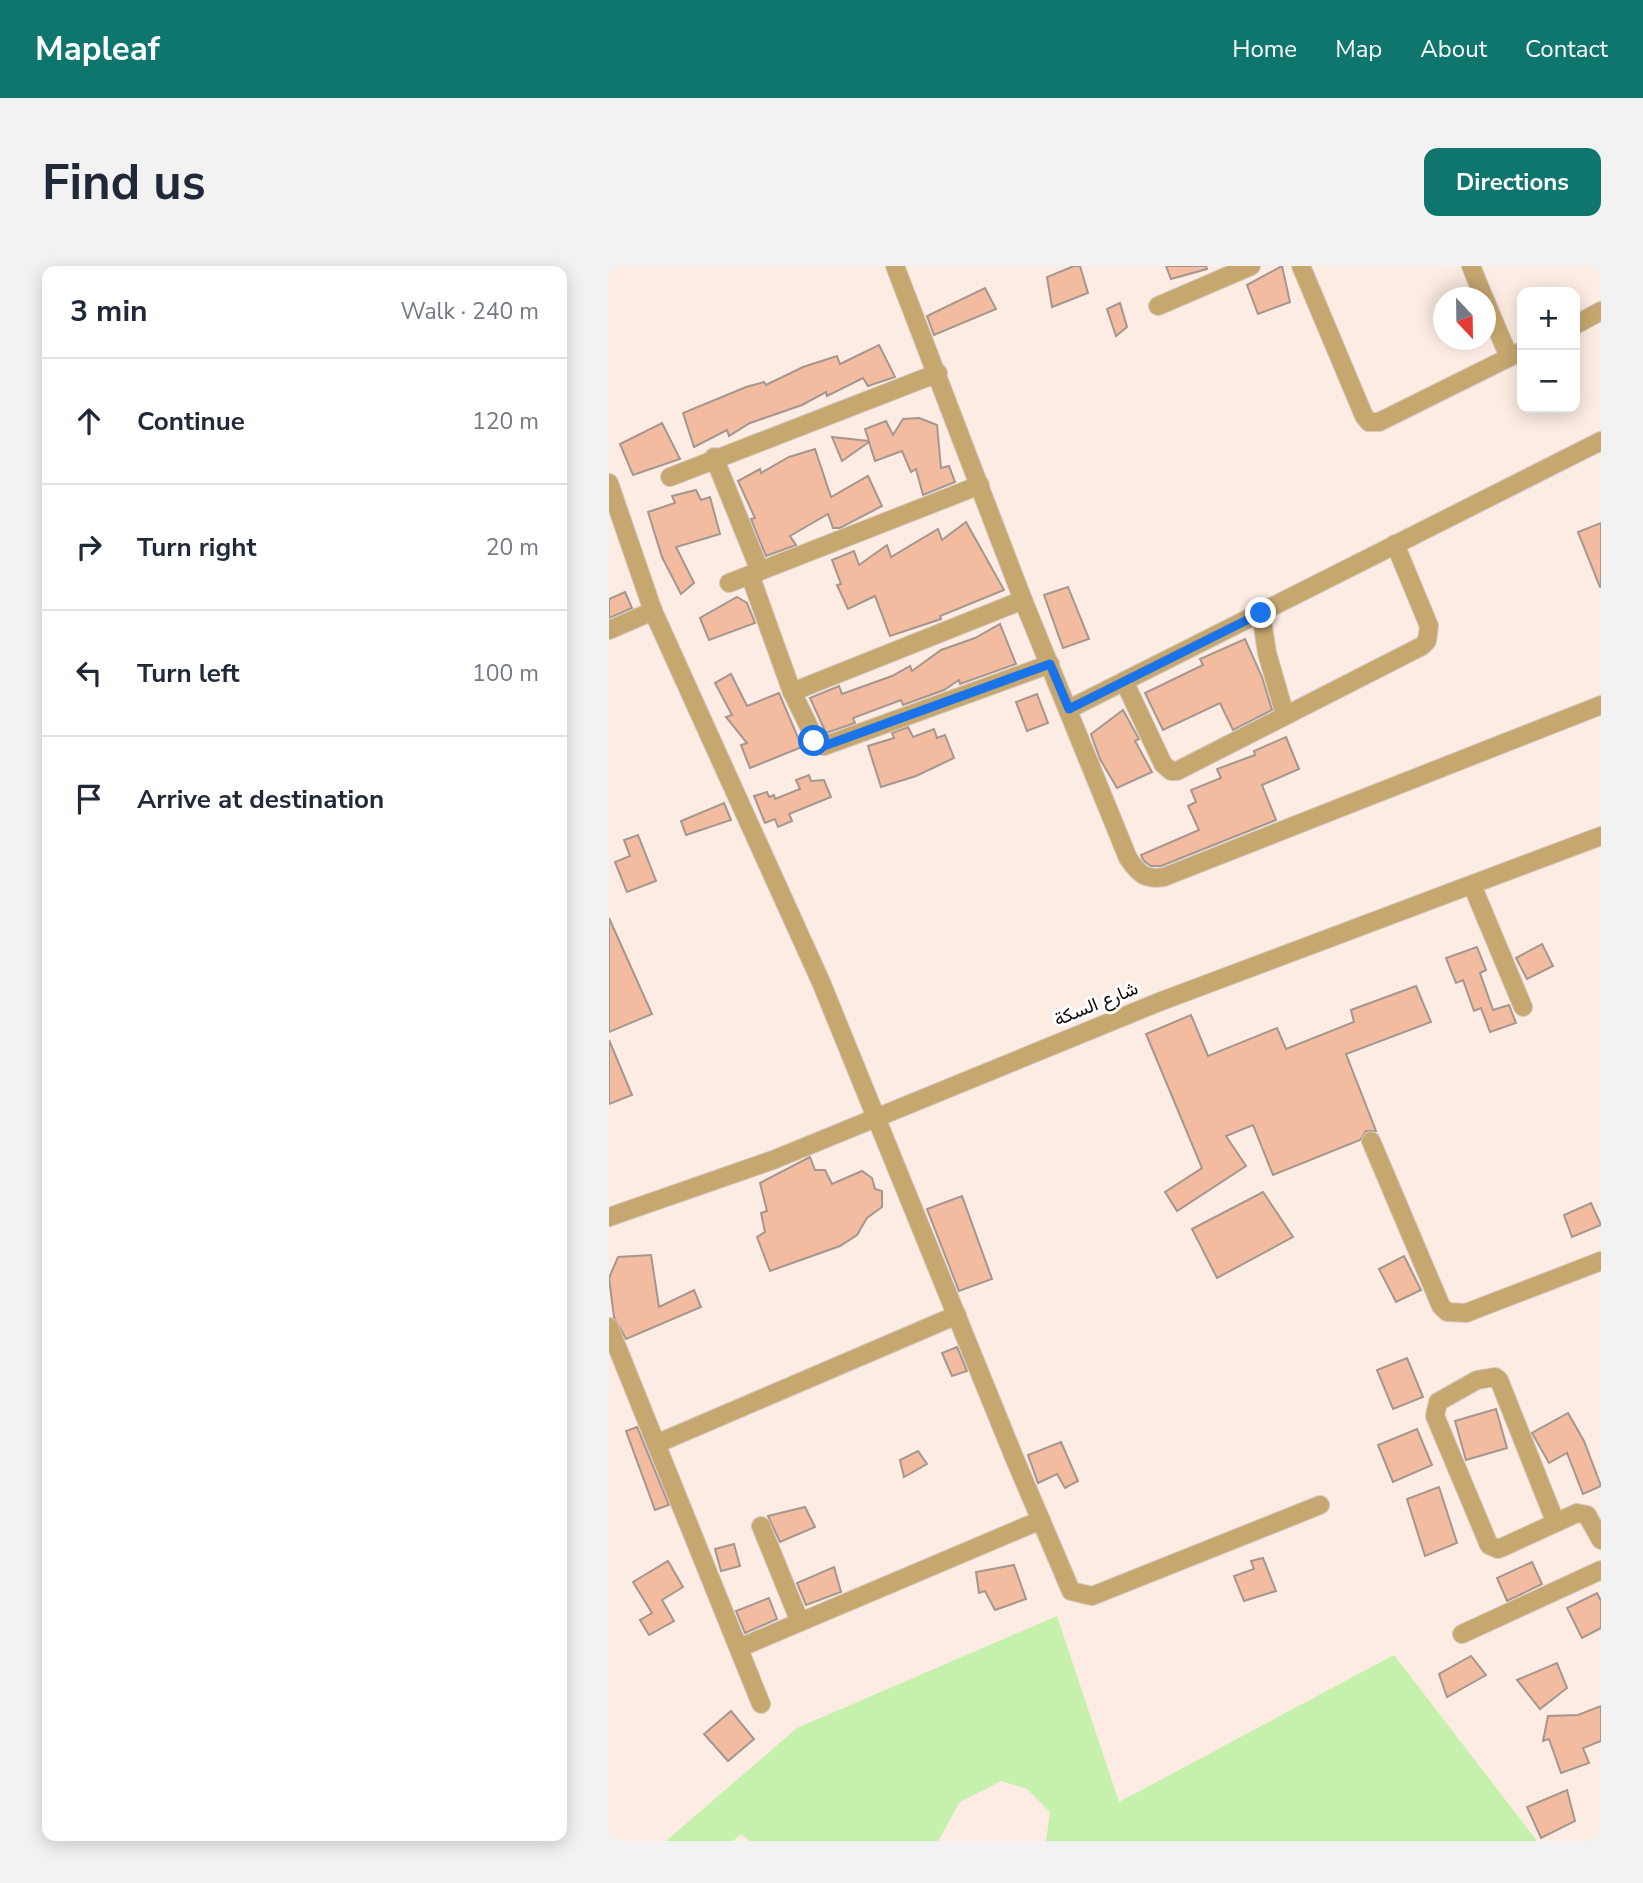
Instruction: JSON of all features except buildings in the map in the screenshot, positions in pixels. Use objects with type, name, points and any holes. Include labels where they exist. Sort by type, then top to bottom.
[{"type":"street","points":[[895,266],[1023,600],[1128,858],[1139,874],[1150,879],[1164,877],[1601,705]]},
{"type":"street","points":[[1158,306],[1251,266]]},
{"type":"street","points":[[1301,266],[1364,416],[1369,422],[1379,422],[1516,354],[1496,319]]},
{"type":"street","points":[[1471,266],[1480,287]]},
{"type":"street","points":[[1580,322],[1601,311]]},
{"type":"street","points":[[670,477],[714,457],[938,373]]},
{"type":"street","points":[[1069,709],[1601,441]]},
{"type":"street","points":[[714,457],[755,573],[792,692],[814,741],[824,746],[1050,664]]},
{"type":"street","points":[[609,483],[653,611],[780,888],[1071,1591],[1092,1595],[1320,1505]]},
{"type":"street","points":[[729,583],[980,485]]},
{"type":"street","points":[[1125,683],[1163,764],[1171,771],[1177,771],[1363,678],[1427,640],[1429,626],[1395,544]]},
{"type":"street","points":[[792,692],[1023,600]]},
{"type":"street","points":[[609,630],[653,611]]},
{"type":"street","points":[[1261,613],[1268,653],[1285,715]]},
{"type":"street","name":"شارع السكة","points":[[609,1217],[773,1160],[1159,1002],[1601,835]]},
{"type":"street","points":[[1472,885],[1523,1007]]},
{"type":"street","points":[[1371,1141],[1441,1306],[1447,1312],[1467,1313],[1601,1261]]},
{"type":"street","points":[[656,1444],[957,1315]]},
{"type":"street","points":[[609,1327],[761,1704]]},
{"type":"street","points":[[1555,1521],[1499,1380],[1495,1377],[1477,1380],[1438,1402],[1435,1416],[1489,1545],[1498,1549],[1555,1521],[1583,1513],[1591,1519],[1601,1540]]},
{"type":"street","points":[[739,1648],[1041,1521]]},
{"type":"street","points":[[761,1526],[800,1622]]},
{"type":"street","points":[[1462,1634],[1601,1570]]},
{"type":"green space","points":[[1057,1616],[1119,1802],[1394,1655],[1537,1841],[1046,1841],[1050,1812],[1027,1789],[1001,1781],[960,1802],[938,1841],[750,1841],[741,1834],[733,1841],[666,1841],[797,1728]]},
{"type":"route","points":[[814,741],[818,746],[824,746],[1050,664],[1069,709],[1261,613]]}]
